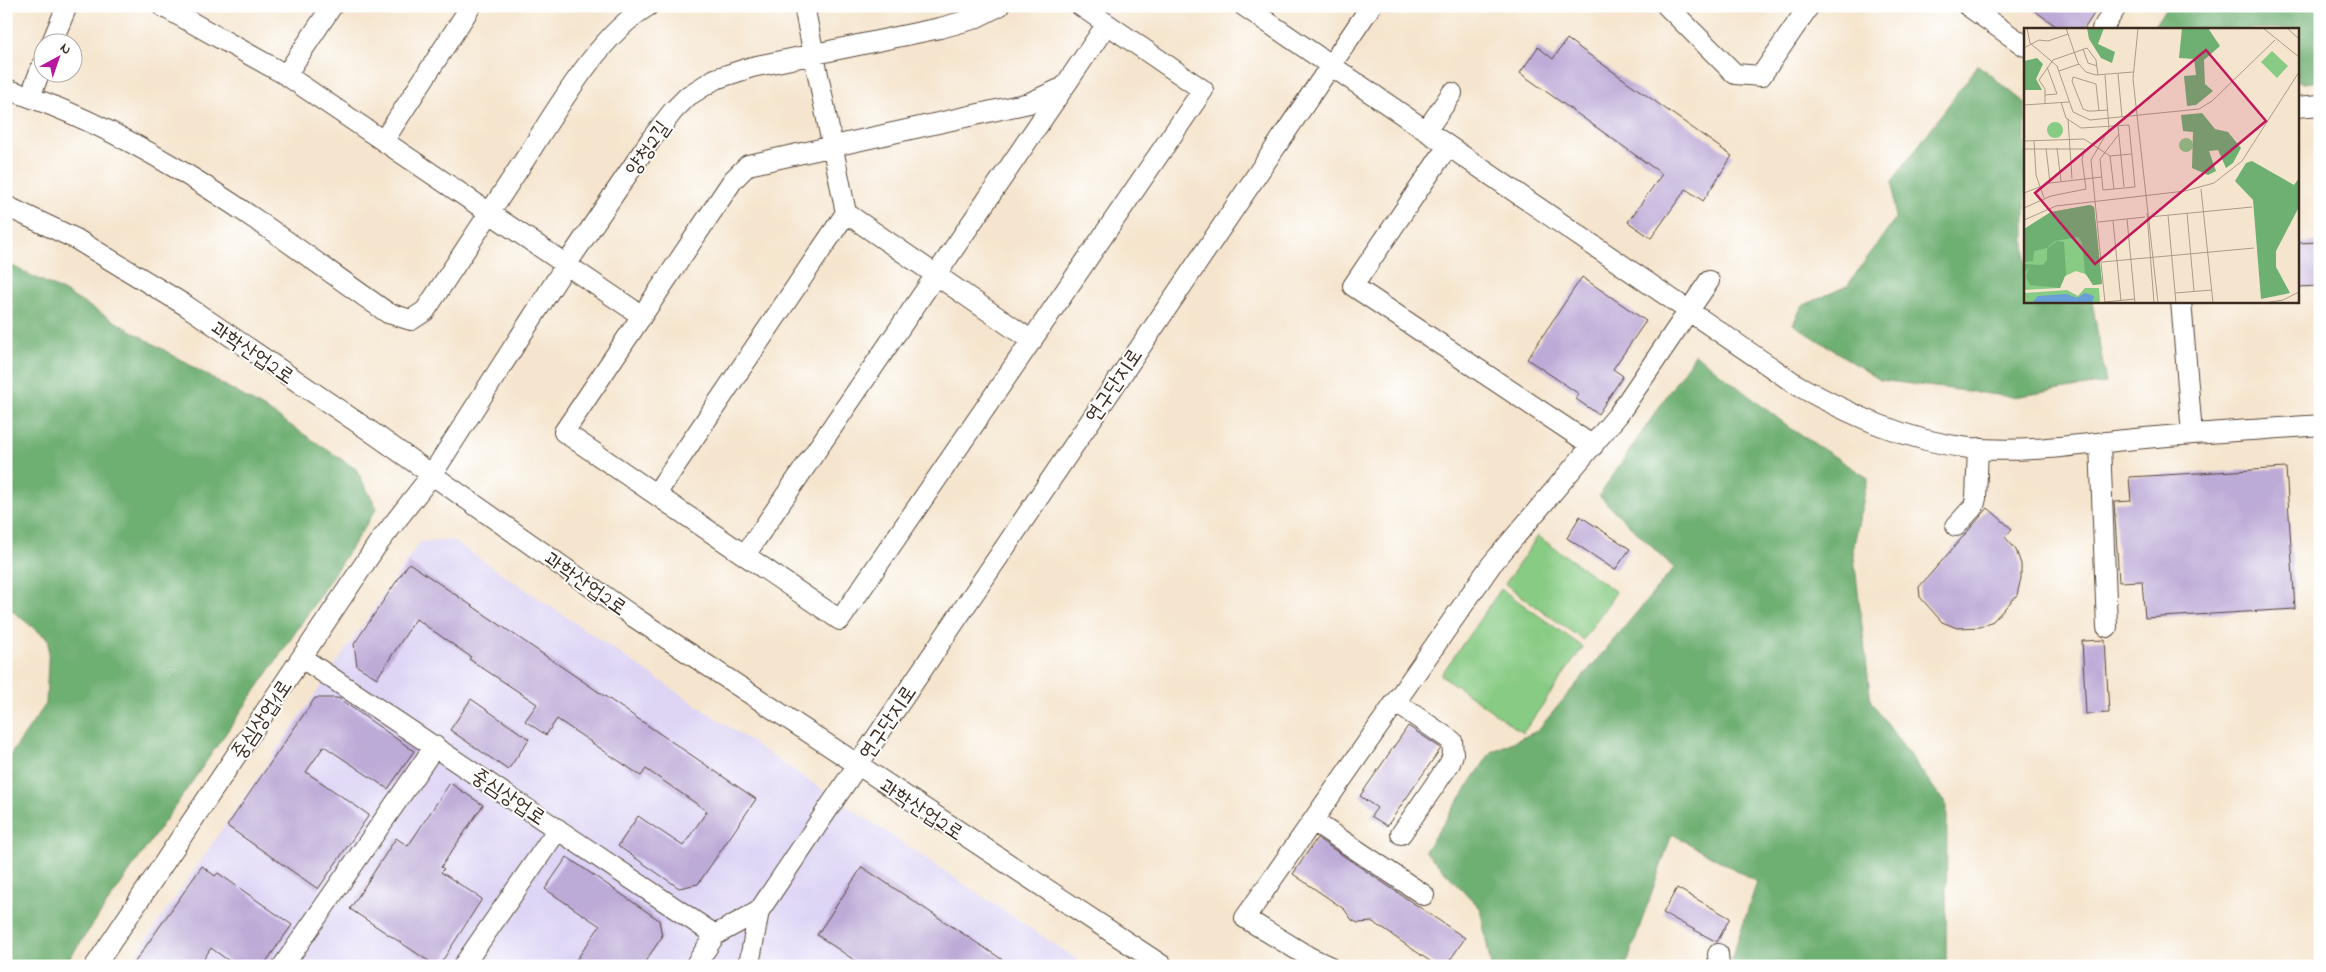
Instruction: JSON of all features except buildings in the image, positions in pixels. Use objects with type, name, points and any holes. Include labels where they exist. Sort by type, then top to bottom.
[{"type":"street","points":[[56,32],[67,6]]},
{"type":"street","points":[[162,6],[188,12],[286,75],[642,316]]},
{"type":"street","points":[[286,75],[332,6]]},
{"type":"street","points":[[384,140],[471,6]]},
{"type":"street","points":[[6,89],[106,129],[160,158],[208,187],[388,314],[411,320],[425,311],[585,70],[624,25],[648,6]]},
{"type":"street","points":[[804,6],[846,212],[1032,341]]},
{"type":"street","name":"양청2길","points":[[431,476],[566,266],[652,138],[673,111],[688,96],[715,79],[752,66],[957,24],[973,19],[999,6]]},
{"type":"street","points":[[1064,88],[1029,103],[748,165],[733,180],[564,432],[840,620],[1203,90],[1081,6]]},
{"type":"street","points":[[1244,6],[1797,385],[1842,410],[1876,425],[1928,440],[1978,448],[2028,449],[2192,434],[2320,425]]},
{"type":"street","name":"연구단지로","points":[[857,766],[1371,6]]},
{"type":"street","points":[[1667,6],[1735,74],[1761,76],[1809,6]]},
{"type":"street","points":[[1968,6],[2024,45]]},
{"type":"street","points":[[2103,28],[2117,6]]},
{"type":"street","points":[[745,555],[1107,24]]},
{"type":"street","points":[[30,97],[36,82]]},
{"type":"street","points":[[1426,131],[1452,93]]},
{"type":"street","points":[[2298,107],[2320,105]]},
{"type":"street","points":[[1448,146],[1353,286],[1593,446]]},
{"type":"street","name":"과학산업2로","points":[[6,206],[76,238],[185,305],[370,431],[431,476],[634,617],[857,766],[1163,966]]},
{"type":"street","points":[[656,494],[846,212]]},
{"type":"street","points":[[1328,966],[1309,957],[1245,918],[1504,546],[1618,415],[1709,281]]},
{"type":"street","points":[[2182,302],[2192,434]]},
{"type":"street","points":[[2100,442],[2107,627]]},
{"type":"street","points":[[1956,526],[1974,506],[1978,448]]},
{"type":"street","name":"중심상업1로","points":[[95,966],[377,546],[431,476]]},
{"type":"street","name":"중심상업로","points":[[302,658],[715,935]]},
{"type":"street","points":[[1396,702],[1452,741],[1454,754],[1450,763],[1401,834]]},
{"type":"street","points":[[283,966],[435,746]]},
{"type":"street","points":[[695,966],[715,935],[759,910],[857,766]]},
{"type":"street","points":[[1313,821],[1424,895]]},
{"type":"street","points":[[463,966],[558,829]]},
{"type":"street","points":[[752,964],[759,910]]},
{"type":"shaded area","points":[[452,540],[1087,966],[128,966],[420,542]]},
{"type":"green space","points":[[2167,6],[2320,6],[2320,81],[2303,83],[2298,80],[2298,28],[2153,28]]},
{"type":"green space","points":[[1978,65],[2024,102],[2024,302],[2092,302],[2106,383],[2013,397],[1880,380],[1793,324],[1802,306],[1847,286],[1895,219],[1893,180]]},
{"type":"green space","points":[[6,263],[63,291],[272,413],[356,469],[377,508],[285,648],[64,966],[6,966],[6,761],[46,704],[49,640],[6,606]]},
{"type":"green space","points":[[1695,354],[1793,430],[1868,478],[1853,549],[1871,702],[1947,806],[1946,966],[1729,966],[1757,882],[1672,834],[1626,966],[1491,966],[1480,908],[1425,851],[1491,752],[1537,731],[1674,568],[1599,496]]},
{"type":"green space","points":[[1538,536],[1616,592],[1583,640],[1505,584]]},
{"type":"green space","points":[[1501,589],[1583,647],[1523,733],[1441,675]]}]
